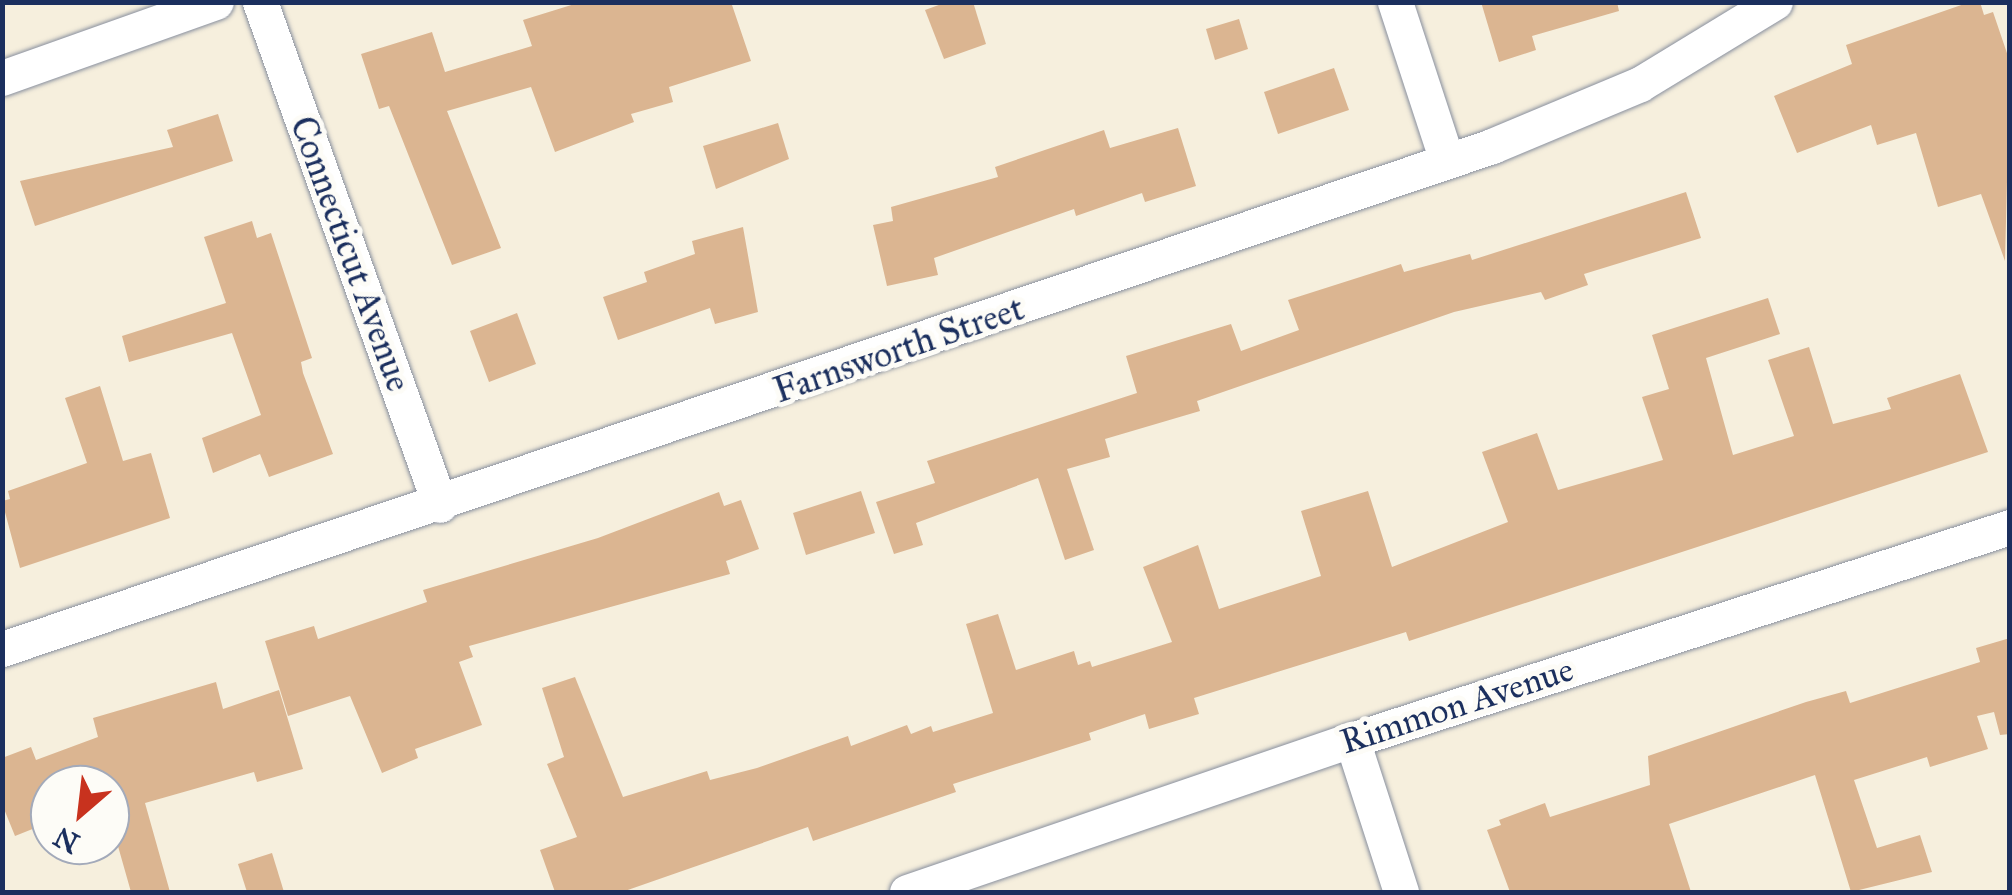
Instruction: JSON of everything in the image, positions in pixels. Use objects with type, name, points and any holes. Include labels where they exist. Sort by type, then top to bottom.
[{"type":"street","points":[[2,78],[216,2]]},
{"type":"street","name":"Connecticut Avenue","points":[[260,2],[440,505]]},
{"type":"street","points":[[1396,2],[1447,162]]},
{"type":"street","name":"Farnsworth Street","points":[[2,649],[440,505],[1447,162],[1640,84],[1775,2]]},
{"type":"street","name":"Rimmon Avenue","points":[[907,892],[1352,740],[2010,527]]},
{"type":"street","points":[[1352,740],[1400,892]]},
{"type":"building","points":[[581,2],[731,2],[751,61],[669,87],[673,102],[631,114],[634,122],[555,152],[531,87],[447,111],[501,248],[452,265],[389,106],[379,109],[361,54],[432,32],[445,72],[532,46],[523,20]]},
{"type":"building","points":[[947,2],[973,2],[986,44],[944,59],[925,10]]},
{"type":"building","points":[[1481,2],[1617,2],[1619,11],[1532,36],[1536,50],[1499,62]]},
{"type":"building","points":[[1970,2],[1980,2],[1984,15],[1993,12],[2010,62],[2005,261],[1981,194],[1938,207],[1916,133],[1877,145],[1871,125],[1797,153],[1774,96],[1852,64],[1846,45]]},
{"type":"building","points":[[1239,19],[1248,49],[1215,60],[1206,29]]},
{"type":"building","points":[[1334,68],[1349,110],[1278,134],[1264,92]]},
{"type":"building","points":[[218,114],[233,161],[35,226],[20,181],[173,147],[167,130]]},
{"type":"building","points":[[778,123],[789,159],[716,189],[703,146]]},
{"type":"building","points":[[1178,128],[1196,186],[1145,202],[1142,193],[1076,216],[1074,209],[934,258],[938,275],[887,286],[873,225],[893,221],[891,207],[998,177],[995,167],[1104,130],[1110,148]]},
{"type":"building","points":[[1686,192],[1701,238],[1584,274],[1588,285],[1545,300],[1541,292],[1454,312],[1197,401],[1200,411],[1105,439],[1110,457],[1067,469],[1094,550],[1065,560],[1038,478],[916,523],[923,545],[894,554],[876,502],[935,483],[927,461],[1137,393],[1126,356],[1231,324],[1241,351],[1299,330],[1288,300],[1401,264],[1404,272],[1470,254],[1472,260]]},
{"type":"building","points":[[252,221],[257,238],[271,233],[312,358],[301,362],[303,373],[333,454],[269,477],[260,454],[213,473],[202,438],[261,415],[232,333],[129,362],[122,336],[226,303],[204,237]]},
{"type":"building","points":[[743,227],[758,312],[715,324],[710,308],[618,340],[603,297],[647,282],[644,272],[695,254],[692,241]]},
{"type":"building","points":[[1768,298],[1780,334],[1706,358],[1733,455],[1794,436],[1768,360],[1809,347],[1833,424],[1891,409],[1887,398],[1960,374],[1988,452],[1409,641],[1406,632],[1194,698],[1199,714],[1149,729],[1145,714],[1089,733],[1091,740],[953,784],[956,792],[813,841],[808,827],[622,892],[555,892],[540,850],[577,837],[547,764],[564,757],[542,688],[575,677],[623,797],[707,771],[710,780],[757,768],[848,736],[851,746],[907,725],[911,734],[931,726],[933,732],[993,713],[966,624],[998,614],[1016,670],[1074,651],[1078,665],[1090,661],[1092,667],[1172,642],[1143,567],[1198,545],[1219,609],[1321,576],[1301,511],[1368,491],[1392,567],[1508,522],[1482,452],[1537,433],[1558,490],[1663,460],[1642,397],[1669,389],[1652,335]]},
{"type":"building","points":[[517,313],[536,364],[489,382],[470,331]]},
{"type":"building","points":[[100,386],[123,461],[151,453],[170,518],[20,568],[2,501],[10,499],[8,491],[87,463],[65,398]]},
{"type":"building","points":[[861,491],[875,533],[806,555],[793,513]]},
{"type":"building","points":[[719,492],[724,506],[741,500],[759,549],[726,561],[730,574],[469,646],[473,657],[459,662],[482,725],[415,749],[418,758],[382,773],[350,696],[288,716],[265,641],[314,626],[318,639],[427,602],[423,590],[598,538]]},
{"type":"building","points":[[2010,638],[2010,734],[2000,735],[1994,712],[1977,716],[1988,749],[1930,767],[1927,757],[1854,780],[1877,848],[1920,835],[1932,872],[1851,892],[1815,775],[1669,824],[1691,892],[1510,892],[1487,830],[1501,825],[1499,820],[1545,803],[1550,817],[1650,785],[1648,756],[1806,702],[1846,691],[1850,703],[1980,662],[1976,648]]},
{"type":"building","points":[[216,682],[223,709],[279,690],[303,769],[257,782],[254,772],[145,803],[170,892],[131,892],[123,865],[130,865],[130,765],[30,765],[30,830],[15,836],[2,804],[2,758],[31,747],[36,760],[98,737],[93,718]]},
{"type":"building","points":[[272,853],[284,892],[247,892],[238,864]]}]
